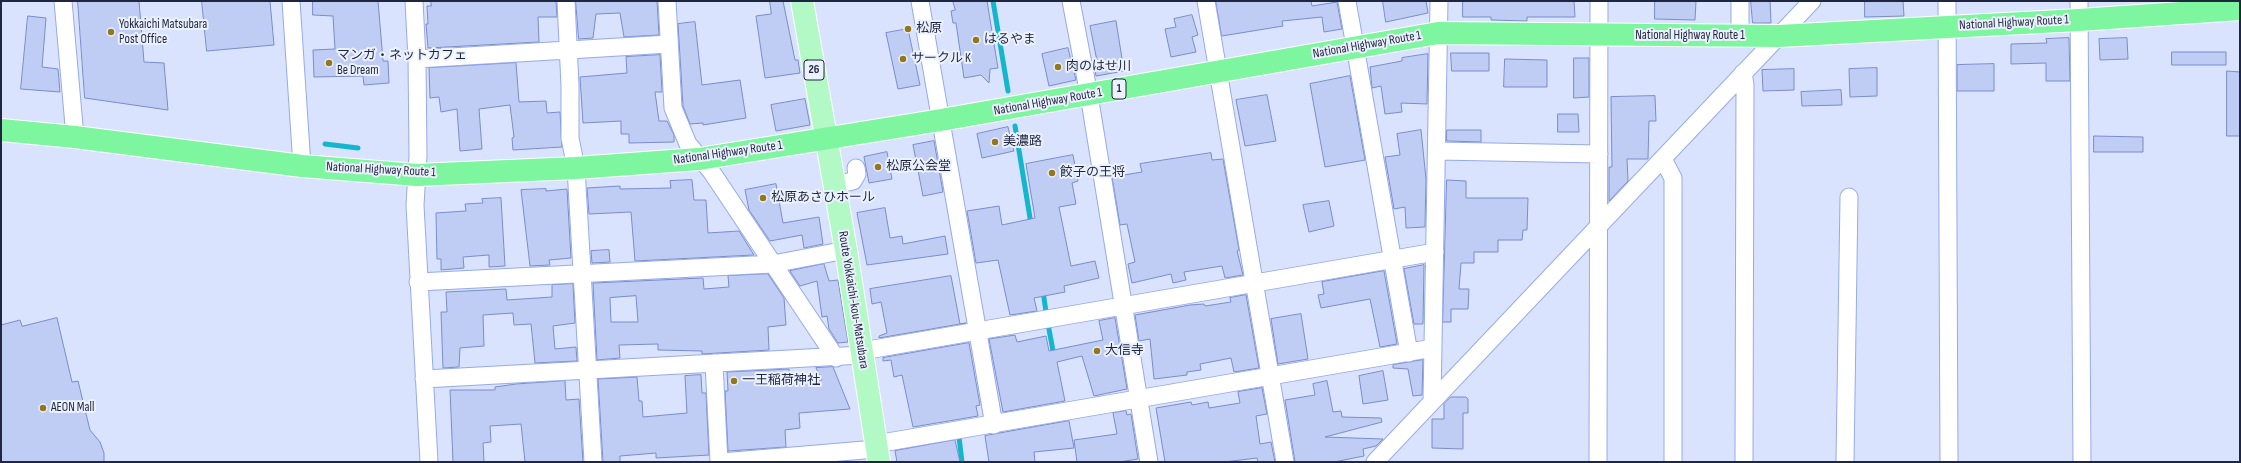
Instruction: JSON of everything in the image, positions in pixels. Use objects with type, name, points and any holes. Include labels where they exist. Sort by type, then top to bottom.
[{"type":"highway","name":"National Highway Route 1","points":[[1,130],[75,137],[302,166],[417,175],[576,168],[699,159],[1089,95],[1356,46],[1438,33],[1599,36],[1779,36],[1947,26],[2079,10],[2240,9]]},
{"type":"main road","name":"26","points":[[802,1],[826,138]]},
{"type":"main road","name":"Route Yokkaichi-kou-Matsubara","points":[[826,138],[846,250],[877,452]]},
{"type":"street","points":[[63,1],[75,137]]},
{"type":"street","points":[[291,1],[302,166]]},
{"type":"street","points":[[414,1],[417,60],[417,175],[415,205],[429,462]]},
{"type":"street","points":[[566,1],[569,50],[570,138],[576,168],[592,462]]},
{"type":"street","points":[[667,1],[673,108],[688,144],[699,159],[711,171],[836,358]]},
{"type":"street","points":[[920,1],[942,120],[994,425]]},
{"type":"street","points":[[1071,1],[1089,95],[1149,462]]},
{"type":"street","points":[[1206,1],[1285,462]]},
{"type":"street","points":[[1347,1],[1409,353]]},
{"type":"street","points":[[1432,401],[1438,151],[1439,1]]},
{"type":"street","points":[[1598,1],[1600,223],[1598,462]]},
{"type":"street","points":[[1740,1],[1740,36]]},
{"type":"street","points":[[1375,462],[1812,1]]},
{"type":"street","points":[[1947,1],[1949,462]]},
{"type":"street","points":[[2079,10],[2082,462]]},
{"type":"street","points":[[417,60],[669,44]]},
{"type":"street","points":[[1743,73],[1745,85],[1744,462]]},
{"type":"street","points":[[1438,151],[1599,154]]},
{"type":"street","points":[[1663,159],[1672,178],[1673,462]]},
{"type":"street","points":[[834,184],[853,181],[857,174],[856,168]]},
{"type":"street","points":[[1845,462],[1849,197]]},
{"type":"street","points":[[418,282],[773,264],[846,250]]},
{"type":"street","points":[[424,379],[714,363],[836,358],[978,330],[1255,284],[1435,252]]},
{"type":"street","points":[[722,462],[877,452],[994,425],[1433,348]]},
{"type":"street","points":[[714,363],[719,462]]},
{"type":"building","name":"Yokkaichi Matsubara Post Office","points":[[78,1],[139,1],[144,62],[164,63],[168,110],[85,98]]},
{"type":"building","points":[[202,1],[270,1],[274,45],[207,51]]},
{"type":"building","points":[[313,1],[378,1],[383,61],[388,61],[389,83],[364,85],[363,76],[314,77],[313,50],[335,49],[333,16],[313,15]]},
{"type":"building","points":[[431,1],[556,1],[557,17],[538,17],[539,42],[428,48],[426,24],[428,24],[427,6],[431,6]]},
{"type":"building","points":[[576,1],[657,1],[659,35],[624,37],[620,13],[596,14],[593,38],[579,39]]},
{"type":"building","points":[[770,1],[783,1],[795,60],[798,60],[800,73],[765,78],[756,16],[771,14]]},
{"type":"building","name":"はるやま","points":[[953,1],[987,1],[998,68],[990,69],[989,83],[981,75],[964,78],[956,23],[953,23],[951,11],[955,10]]},
{"type":"building","points":[[1216,1],[1311,1],[1312,6],[1337,2],[1342,29],[1324,32],[1322,17],[1282,21],[1283,26],[1222,36]]},
{"type":"building","points":[[1383,1],[1426,1],[1428,13],[1386,22]]},
{"type":"building","points":[[1463,1],[1574,1],[1575,17],[1527,17],[1527,21],[1491,20],[1491,17],[1463,17]]},
{"type":"building","points":[[1655,1],[1696,1],[1695,20],[1655,19]]},
{"type":"building","points":[[1751,1],[1770,1],[1771,23],[1753,23]]},
{"type":"building","points":[[1865,1],[1903,1],[1904,16],[1865,17]]},
{"type":"building","points":[[1192,15],[1198,35],[1192,37],[1196,52],[1171,57],[1165,29],[1176,27],[1174,19]]},
{"type":"building","points":[[28,16],[46,18],[42,67],[58,69],[60,92],[21,89]]},
{"type":"building","points":[[1116,21],[1124,71],[1096,76],[1093,61],[1097,61],[1090,26]]},
{"type":"building","points":[[695,22],[702,85],[740,80],[746,118],[703,125],[703,123],[690,124],[683,106],[678,24]]},
{"type":"building","name":"サークル K","points":[[908,29],[920,85],[898,89],[886,33]]},
{"type":"building","points":[[2069,38],[2070,81],[2046,81],[2046,63],[2011,64],[2011,44],[2047,43],[2046,39]]},
{"type":"building","points":[[2127,38],[2128,59],[2100,60],[2099,39]]},
{"type":"building","name":"肉のはせ川","points":[[1068,48],[1076,80],[1049,86],[1042,54]]},
{"type":"building","points":[[2172,52],[2226,52],[2226,65],[2172,65]]},
{"type":"building","points":[[1451,53],[1489,53],[1489,71],[1452,71]]},
{"type":"building","points":[[1428,54],[1427,104],[1401,103],[1402,112],[1385,114],[1381,86],[1372,88],[1370,67],[1402,61],[1402,58]]},
{"type":"building","points":[[660,55],[662,92],[655,92],[659,121],[667,121],[674,135],[674,142],[629,143],[629,134],[621,134],[621,121],[583,123],[580,77],[627,73],[626,57]]},
{"type":"building","points":[[1574,58],[1589,58],[1589,97],[1574,98]]},
{"type":"building","points":[[1505,59],[1547,60],[1547,87],[1504,87]]},
{"type":"building","points":[[516,63],[519,102],[546,101],[547,113],[560,112],[562,147],[513,150],[512,138],[514,137],[510,105],[479,109],[482,149],[460,151],[457,109],[441,112],[439,97],[430,98],[429,68]]},
{"type":"building","points":[[1994,64],[1994,91],[1957,91],[1957,65]]},
{"type":"building","points":[[1877,68],[1877,96],[1850,97],[1849,69]]},
{"type":"building","points":[[1794,69],[1794,90],[1763,91],[1762,70]]},
{"type":"building","points":[[2227,71],[2240,72],[2240,136],[2227,136]]},
{"type":"building","points":[[1350,76],[1365,160],[1325,167],[1310,84]]},
{"type":"building","points":[[1841,90],[1842,105],[1802,106],[1801,92]]},
{"type":"building","points":[[1267,95],[1276,141],[1245,146],[1236,100]]},
{"type":"building","points":[[1655,96],[1656,121],[1649,121],[1648,159],[1627,159],[1628,181],[1609,201],[1609,167],[1612,167],[1611,97]]},
{"type":"building","points":[[805,99],[810,125],[776,131],[771,105]]},
{"type":"building","points":[[1558,114],[1578,114],[1579,132],[1558,132]]},
{"type":"building","name":"美濃路","points":[[1008,127],[1014,151],[982,158],[977,134]]},
{"type":"building","points":[[1421,130],[1426,179],[1425,227],[1406,228],[1405,207],[1394,209],[1385,157],[1400,155],[1397,134]]},
{"type":"building","points":[[1447,130],[1481,130],[1481,142],[1447,141]]},
{"type":"building","points":[[2094,136],[2143,137],[2143,152],[2094,152]]},
{"type":"building","points":[[934,141],[943,192],[923,196],[913,145]]},
{"type":"building","name":"松原公会堂","points":[[887,152],[892,179],[869,183],[864,157]]},
{"type":"building","points":[[1211,153],[1212,160],[1223,159],[1239,250],[1237,251],[1243,275],[1225,278],[1222,266],[1184,272],[1186,280],[1173,283],[1171,274],[1132,283],[1128,264],[1135,262],[1127,224],[1120,225],[1112,177],[1142,172],[1140,164]]},
{"type":"building","points":[[1073,155],[1078,181],[1072,183],[1076,204],[1059,207],[1071,266],[1095,261],[1099,278],[1064,286],[1065,292],[1034,298],[1037,311],[1010,315],[998,260],[976,263],[967,211],[999,206],[1002,225],[1035,218],[1026,164]]},
{"type":"building","points":[[692,180],[694,200],[706,200],[708,233],[739,231],[754,255],[635,261],[631,212],[589,214],[587,188],[620,186],[620,189],[671,188],[670,181]]},
{"type":"building","points":[[1447,180],[1466,181],[1466,198],[1528,198],[1527,230],[1523,230],[1522,240],[1498,240],[1498,252],[1474,252],[1474,263],[1461,263],[1459,289],[1469,289],[1468,309],[1451,309],[1451,322],[1443,322]]},
{"type":"building","points":[[776,184],[783,223],[819,217],[823,244],[804,248],[802,235],[770,241],[749,210],[745,190]]},
{"type":"building","points":[[546,189],[546,191],[567,189],[571,258],[549,260],[550,265],[530,266],[521,190]]},
{"type":"building","points":[[501,198],[505,266],[489,267],[489,255],[463,257],[464,268],[441,270],[441,259],[437,259],[436,213],[466,211],[465,204],[483,203],[482,199]]},
{"type":"building","points":[[1329,201],[1334,226],[1309,232],[1303,205]]},
{"type":"building","points":[[885,208],[890,238],[902,236],[903,244],[945,236],[948,254],[867,265],[857,213]]},
{"type":"building","points":[[609,250],[610,262],[592,263],[591,251]]},
{"type":"building","points":[[824,264],[829,281],[838,280],[848,342],[838,343],[829,329],[827,316],[822,317],[817,281],[800,286],[790,271]]},
{"type":"building","points":[[1424,265],[1423,324],[1414,324],[1404,269]]},
{"type":"building","points":[[1384,271],[1397,344],[1380,347],[1370,299],[1321,308],[1318,295],[1324,294],[1322,282]]},
{"type":"building","points":[[768,274],[784,298],[786,325],[768,327],[769,350],[702,354],[702,351],[658,350],[658,344],[619,345],[620,358],[597,360],[593,283],[703,278],[704,289],[729,287],[728,276]],"holes":[[[636,296],[638,322],[611,322],[610,298]]]},
{"type":"building","points":[[951,276],[960,324],[966,323],[879,338],[879,336],[887,333],[881,302],[872,304],[870,289]]},
{"type":"building","points":[[573,284],[575,323],[553,326],[555,349],[576,347],[577,361],[535,363],[531,324],[514,325],[513,313],[483,315],[484,346],[460,348],[459,367],[443,368],[441,312],[447,312],[446,292],[506,289],[507,300],[552,297],[552,285]]},
{"type":"building","points":[[1246,295],[1259,368],[1234,372],[1231,358],[1200,364],[1201,370],[1187,372],[1187,375],[1154,379],[1150,339],[1139,341],[1135,315],[1190,305],[1204,304],[1205,306],[1231,302],[1230,298]]},
{"type":"building","points":[[1301,314],[1308,359],[1278,364],[1271,319]]},
{"type":"building","name":"AEON Mall","points":[[57,318],[72,382],[78,381],[90,430],[100,442],[104,453],[104,462],[1,462],[1,325],[20,320],[22,326]]},
{"type":"building","points":[[1115,318],[1127,389],[1094,396],[1082,356],[1057,362],[1065,401],[1003,412],[989,339],[1015,335],[1017,342],[1046,336],[1049,351],[1103,340],[1099,321]]},
{"type":"building","points":[[969,343],[980,405],[976,406],[978,416],[913,427],[902,375],[894,377],[891,360],[883,361],[883,358]]},
{"type":"building","points":[[1423,360],[1422,395],[1413,396],[1408,369],[1393,368],[1393,365]]},
{"type":"building","points":[[833,367],[850,409],[799,413],[800,428],[785,430],[786,447],[728,451],[725,391],[728,391],[727,372],[789,369],[790,381],[822,380],[816,368]]},
{"type":"building","points":[[1383,371],[1388,400],[1363,404],[1359,376]]},
{"type":"building","points":[[701,375],[702,393],[706,393],[709,455],[656,458],[656,453],[620,456],[620,462],[603,462],[598,379],[637,377],[639,401],[642,401],[643,417],[687,413],[685,376]]},
{"type":"building","points":[[565,381],[566,400],[579,399],[583,462],[525,462],[521,424],[490,426],[491,442],[483,443],[484,462],[453,462],[450,390],[495,390],[495,387],[516,384]]},
{"type":"building","points":[[1327,381],[1333,412],[1341,411],[1342,417],[1381,418],[1382,422],[1325,437],[1383,439],[1376,446],[1363,449],[1364,456],[1334,462],[1295,462],[1285,400],[1315,395],[1313,384]]},
{"type":"building","points":[[1262,388],[1267,414],[1256,416],[1260,444],[1271,442],[1275,462],[1258,462],[1257,458],[1224,462],[1165,462],[1156,408],[1191,402],[1192,405],[1208,402],[1209,408],[1240,403],[1238,392]]},
{"type":"building","points":[[1451,397],[1466,397],[1468,399],[1468,413],[1463,413],[1463,449],[1432,448],[1432,419],[1444,419],[1444,404]]},
{"type":"building","points":[[1126,411],[1127,415],[1131,414],[1138,459],[1119,462],[1077,462],[1074,440],[1117,434],[1113,413]]},
{"type":"building","points":[[1069,421],[1074,448],[1034,452],[1035,462],[989,462],[985,436]]},
{"type":"building","points":[[955,440],[960,462],[897,462],[895,451]]},
{"type":"waterway","points":[[993,1],[1008,91]]},
{"type":"waterway","points":[[1015,126],[1031,224]]},
{"type":"waterway","points":[[325,144],[358,148]]},
{"type":"waterway","points":[[1043,291],[1046,312]]},
{"type":"waterway","points":[[1048,324],[1054,356]]},
{"type":"waterway","points":[[959,437],[962,462]]},
{"type":"place","name":"松原","points":[[908,29]]},
{"type":"place","name":"Yokkaichi Matsubara Post Office","points":[[111,32]]},
{"type":"place","name":"はるやま","points":[[976,40]]},
{"type":"place","name":"サークル K","points":[[903,59]]},
{"type":"place","name":"マンガ・ネットカフェ Be Dream","points":[[329,63]]},
{"type":"place","name":"肉のはせ川","points":[[1058,67]]},
{"type":"place","name":"美濃路","points":[[995,142]]},
{"type":"place","name":"松原公会堂","points":[[878,167]]},
{"type":"place","name":"餃子の王将","points":[[1052,173]]},
{"type":"place","name":"松原あさひホール","points":[[763,198]]},
{"type":"place","name":"大信寺","points":[[1097,351]]},
{"type":"place","name":"一王稲荷神社","points":[[734,381]]},
{"type":"place","name":"AEON Mall","points":[[43,408]]}]
